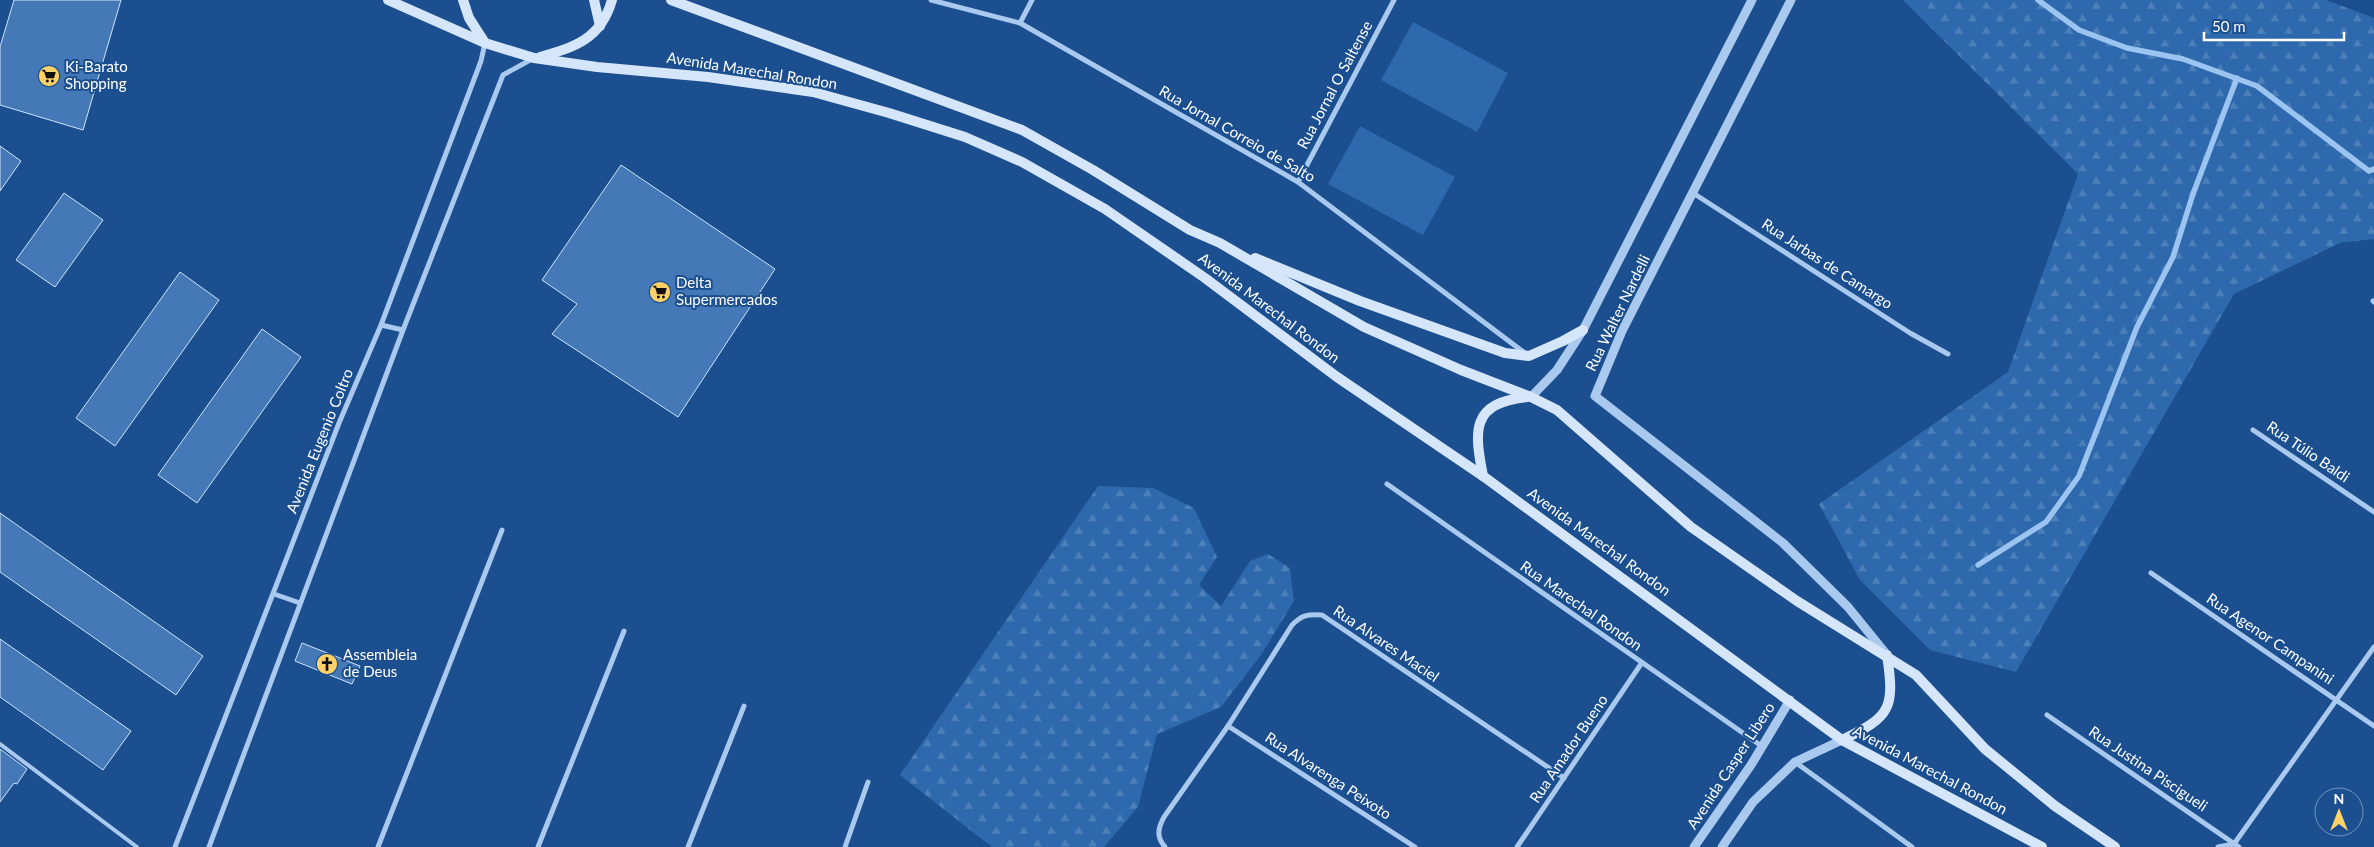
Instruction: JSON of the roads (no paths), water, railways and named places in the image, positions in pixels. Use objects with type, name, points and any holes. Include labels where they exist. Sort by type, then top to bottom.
[{"type":"main road","name":"Avenida Marechal Rondon","points":[[388,0],[485,43],[534,58],[597,67],[708,77],[813,92],[889,113],[965,138],[1022,162],[1105,209],[1205,278],[1337,377],[1483,476],[1842,740],[2042,847]]},
{"type":"main road","points":[[463,0],[468,18],[485,43]]},
{"type":"main road","points":[[594,0],[600,26]]},
{"type":"main road","points":[[534,58],[570,49],[587,40],[600,26],[612,0]]},
{"type":"main road","name":"Avenida Marechal Rondon","points":[[671,0],[1022,130],[1093,170],[1190,230],[1220,243],[1364,327],[1557,410],[1691,527],[1797,601],[1887,655],[1916,675],[1985,749],[2055,806],[2115,847]]},
{"type":"main road","points":[[1220,243],[1444,332],[1505,353],[1529,356],[1563,341],[1582,330]]},
{"type":"main road","points":[[1483,476],[1477,446],[1478,428],[1485,412],[1500,402],[1530,397]]},
{"type":"main road","points":[[1842,740],[1868,728],[1882,716],[1889,704],[1892,686],[1887,655]]},
{"type":"street","name":"Rua Jornal Correio de Salto","points":[[931,0],[1020,23],[1298,182],[1529,356]]},
{"type":"street","points":[[1020,23],[1032,0]]},
{"type":"street","name":"Rua Jornal O Saltense","points":[[1298,182],[1394,0]]},
{"type":"street","name":"Rua Walter Nardelli","points":[[1530,397],[1557,370],[1582,330],[1752,0]]},
{"type":"street","name":"Rua Walter Nardelli","points":[[1791,0],[1622,332],[1595,396],[1783,543],[1848,607],[1887,655]]},
{"type":"street","name":"Avenida Eugenio Coltro","points":[[176,847],[339,423],[382,325],[481,61],[485,43]]},
{"type":"street","points":[[209,847],[403,330],[503,75],[534,58]]},
{"type":"street","name":"Rua Jarbas de Camargo","points":[[1693,192],[1910,333],[1948,354]]},
{"type":"street","points":[[382,325],[403,330]]},
{"type":"street","name":"Rua Túlio Baldi","points":[[2253,430],[2374,512]]},
{"type":"street","name":"Rua Marechal Rondon","points":[[1387,484],[1763,748]]},
{"type":"street","points":[[378,847],[502,530]]},
{"type":"street","name":"Rua Agenor Campanini","points":[[2151,573],[2374,726]]},
{"type":"street","points":[[274,594],[300,603]]},
{"type":"street","name":"Rua Alvares Maciel","points":[[1165,847],[1160,841],[1158,829],[1164,817],[1228,726],[1292,625],[1301,616],[1309,614],[1322,615],[1564,778]]},
{"type":"street","points":[[538,847],[624,631]]},
{"type":"street","points":[[2218,847],[2237,845],[2374,647]]},
{"type":"street","name":"Rua Amador Bueno","points":[[1517,847],[1641,664]]},
{"type":"street","name":"Avenida Casper Libero","points":[[1694,847],[1763,748],[1790,700]]},
{"type":"street","points":[[688,847],[744,706]]},
{"type":"street","name":"Rua Justina Piscigueli","points":[[2047,715],[2237,845]]},
{"type":"street","name":"Rua Alvarenga Peixoto","points":[[1228,726],[1415,847]]},
{"type":"street","points":[[1722,847],[1753,802],[1795,762],[1842,740]]},
{"type":"street","points":[[1795,762],[1912,847]]},
{"type":"street","points":[[845,847],[868,782]]},
{"type":"lane","points":[[0,744],[137,847]]},
{"type":"waterway","points":[[2038,0],[2079,30],[2127,48],[2183,59],[2257,86],[2369,171],[2374,169]]},
{"type":"waterway","points":[[1978,565],[2046,522],[2079,476],[2137,327],[2173,257],[2193,194],[2237,78]]},
{"type":"place","name":"Ki-Barato Shopping","points":[[49,76]]},
{"type":"place","name":"Delta Supermercados","points":[[660,292]]},
{"type":"place","name":"Assembleia de Deus","points":[[327,664]]}]
